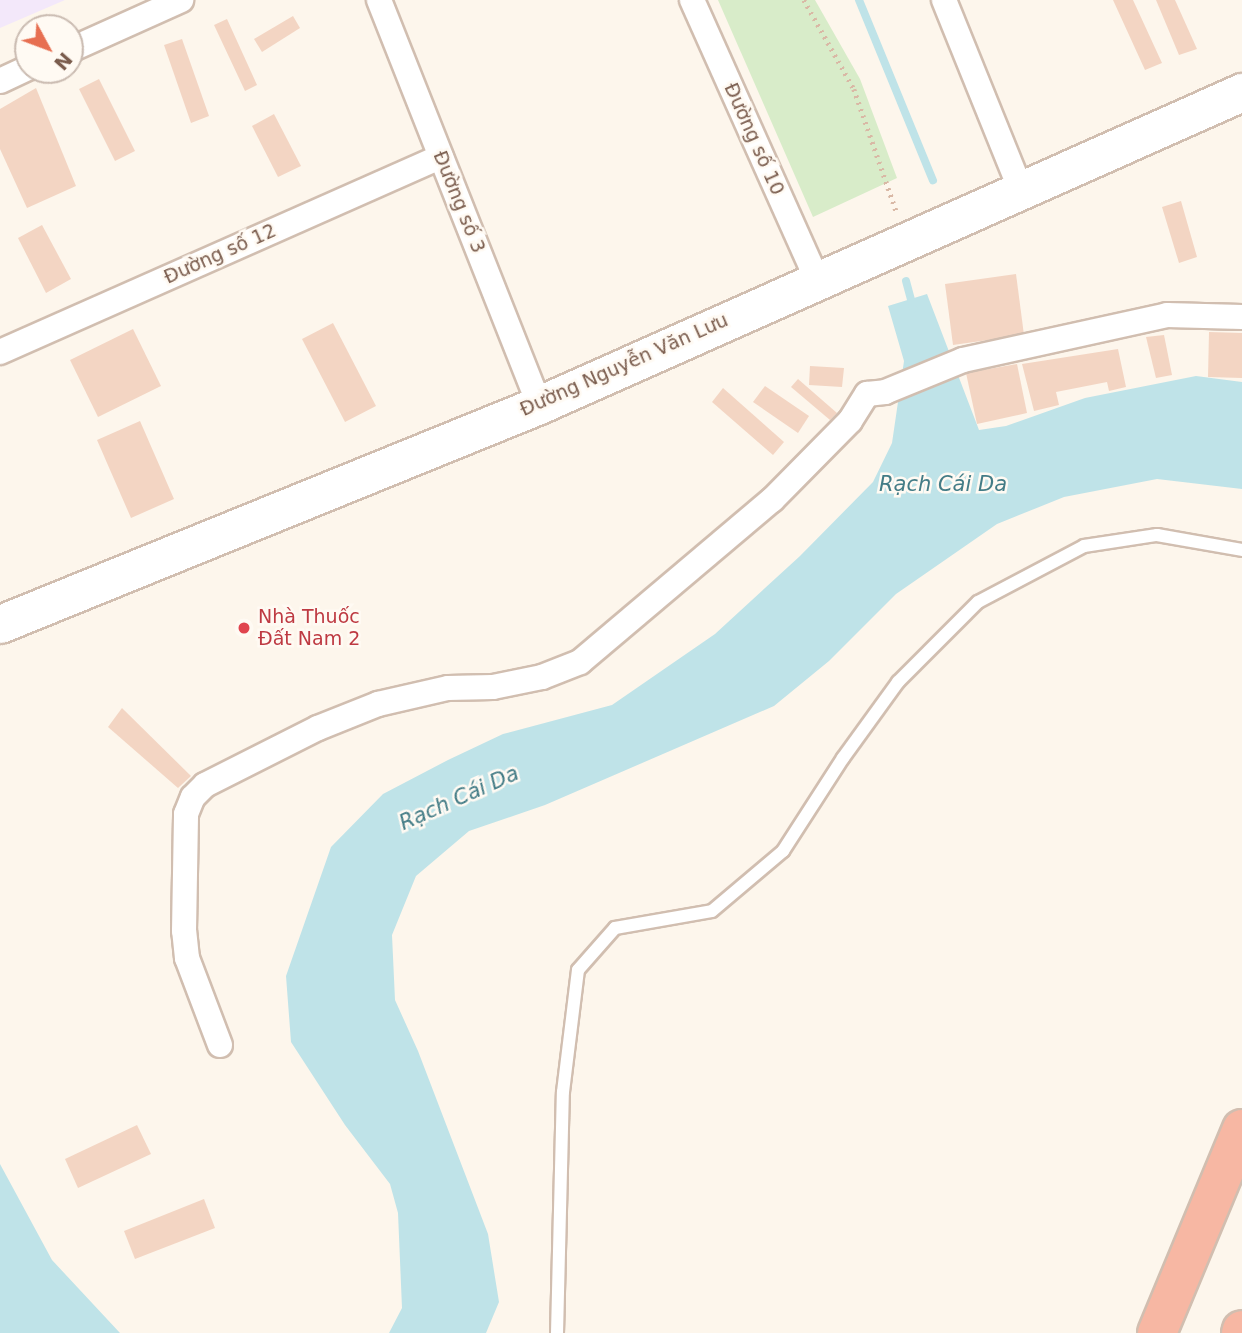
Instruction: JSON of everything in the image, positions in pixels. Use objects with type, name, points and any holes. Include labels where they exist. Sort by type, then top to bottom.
[{"type":"highway","points":[[1157,1333],[1242,1129]]},
{"type":"highway","points":[[1179,1333],[1242,1129]]},
{"type":"street","points":[[84,44],[181,0]]},
{"type":"street","name":"Đường số 3","points":[[379,0],[539,405]]},
{"type":"street","name":"Đường số 10","points":[[692,0],[817,279]]},
{"type":"street","points":[[944,0],[1020,188]]},
{"type":"street","name":"Đường Nguyễn Văn Lưu","points":[[0,624],[539,405],[907,238],[1242,92]]},
{"type":"street","name":"Đường số 12","points":[[0,352],[441,156]]},
{"type":"street","points":[[220,1045],[187,958],[184,931],[186,814],[193,797],[205,785],[318,728],[378,704],[448,688],[494,687],[542,677],[580,662],[772,500],[850,421],[867,394],[885,392],[963,360],[1167,315],[1242,317]]},
{"type":"lane","points":[[557,1333],[563,1092],[578,970],[615,928],[712,911],[783,851],[843,758],[898,682],[978,601],[1084,546],[1157,535],[1242,550]]},
{"type":"path","points":[[804,0],[854,89],[907,238]]},
{"type":"shaded area","points":[[0,0],[65,0],[32,14],[14,14],[14,22],[0,28]]},
{"type":"green space","points":[[718,0],[815,0],[860,79],[897,178],[813,217]]},
{"type":"water","name":"Rạch Cái Da","points":[[927,294],[979,430],[1006,426],[1085,398],[1196,376],[1242,382],[1242,489],[1157,479],[1064,497],[997,524],[896,594],[829,661],[774,706],[545,805],[469,831],[416,876],[392,935],[395,1000],[418,1051],[488,1234],[499,1302],[486,1333],[389,1333],[402,1308],[398,1213],[390,1184],[345,1125],[291,1042],[286,976],[331,847],[383,794],[448,760],[503,734],[612,705],[715,634],[800,556],[873,482],[892,443],[904,361],[888,306]]},
{"type":"water","points":[[0,1164],[52,1260],[120,1333],[0,1333]]},
{"type":"building","points":[[1113,0],[1133,0],[1162,63],[1145,70]]},
{"type":"building","points":[[1156,0],[1175,0],[1197,49],[1179,55]]},
{"type":"building","points":[[293,16],[300,28],[262,52],[254,39]]},
{"type":"building","points":[[227,19],[257,85],[245,91],[214,25]]},
{"type":"building","points":[[182,39],[209,116],[191,123],[164,45]]},
{"type":"building","points":[[99,79],[135,151],[115,161],[79,89]]},
{"type":"building","points":[[36,88],[76,186],[27,208],[0,149],[0,109]]},
{"type":"building","points":[[274,114],[301,166],[278,177],[252,126]]},
{"type":"building","points":[[1181,201],[1197,257],[1179,263],[1162,207]]},
{"type":"building","points":[[42,225],[71,279],[46,293],[18,238]]},
{"type":"building","points":[[1016,274],[1024,335],[953,345],[945,284]]},
{"type":"building","points":[[333,323],[376,406],[345,422],[302,339]]},
{"type":"building","points":[[133,329],[161,386],[98,417],[70,360]]},
{"type":"building","points":[[1209,332],[1242,333],[1242,378],[1208,377]]},
{"type":"building","points":[[1164,335],[1172,375],[1156,378],[1146,337]]},
{"type":"building","points":[[1118,349],[1126,387],[1109,391],[1107,382],[1056,392],[1059,405],[1034,411],[1022,364]]},
{"type":"building","points":[[1017,364],[1027,413],[977,424],[966,373]]},
{"type":"building","points":[[810,366],[844,368],[842,387],[809,385]]},
{"type":"building","points":[[798,379],[837,413],[830,420],[791,387]]},
{"type":"building","points":[[765,386],[809,416],[798,433],[753,402]]},
{"type":"building","points":[[723,388],[784,442],[773,455],[712,402]]},
{"type":"building","points":[[140,421],[174,499],[131,518],[97,440]]},
{"type":"building","points":[[122,708],[191,776],[178,788],[108,727]]},
{"type":"building","points":[[137,1125],[151,1154],[78,1188],[65,1159]]},
{"type":"building","points":[[204,1199],[215,1228],[135,1259],[124,1231]]},
{"type":"waterway","points":[[859,0],[933,180]]},
{"type":"waterway","points":[[906,281],[913,308]]},
{"type":"place","name":"Nhà Thuốc Đất Nam 2","points":[[244,628]]}]
